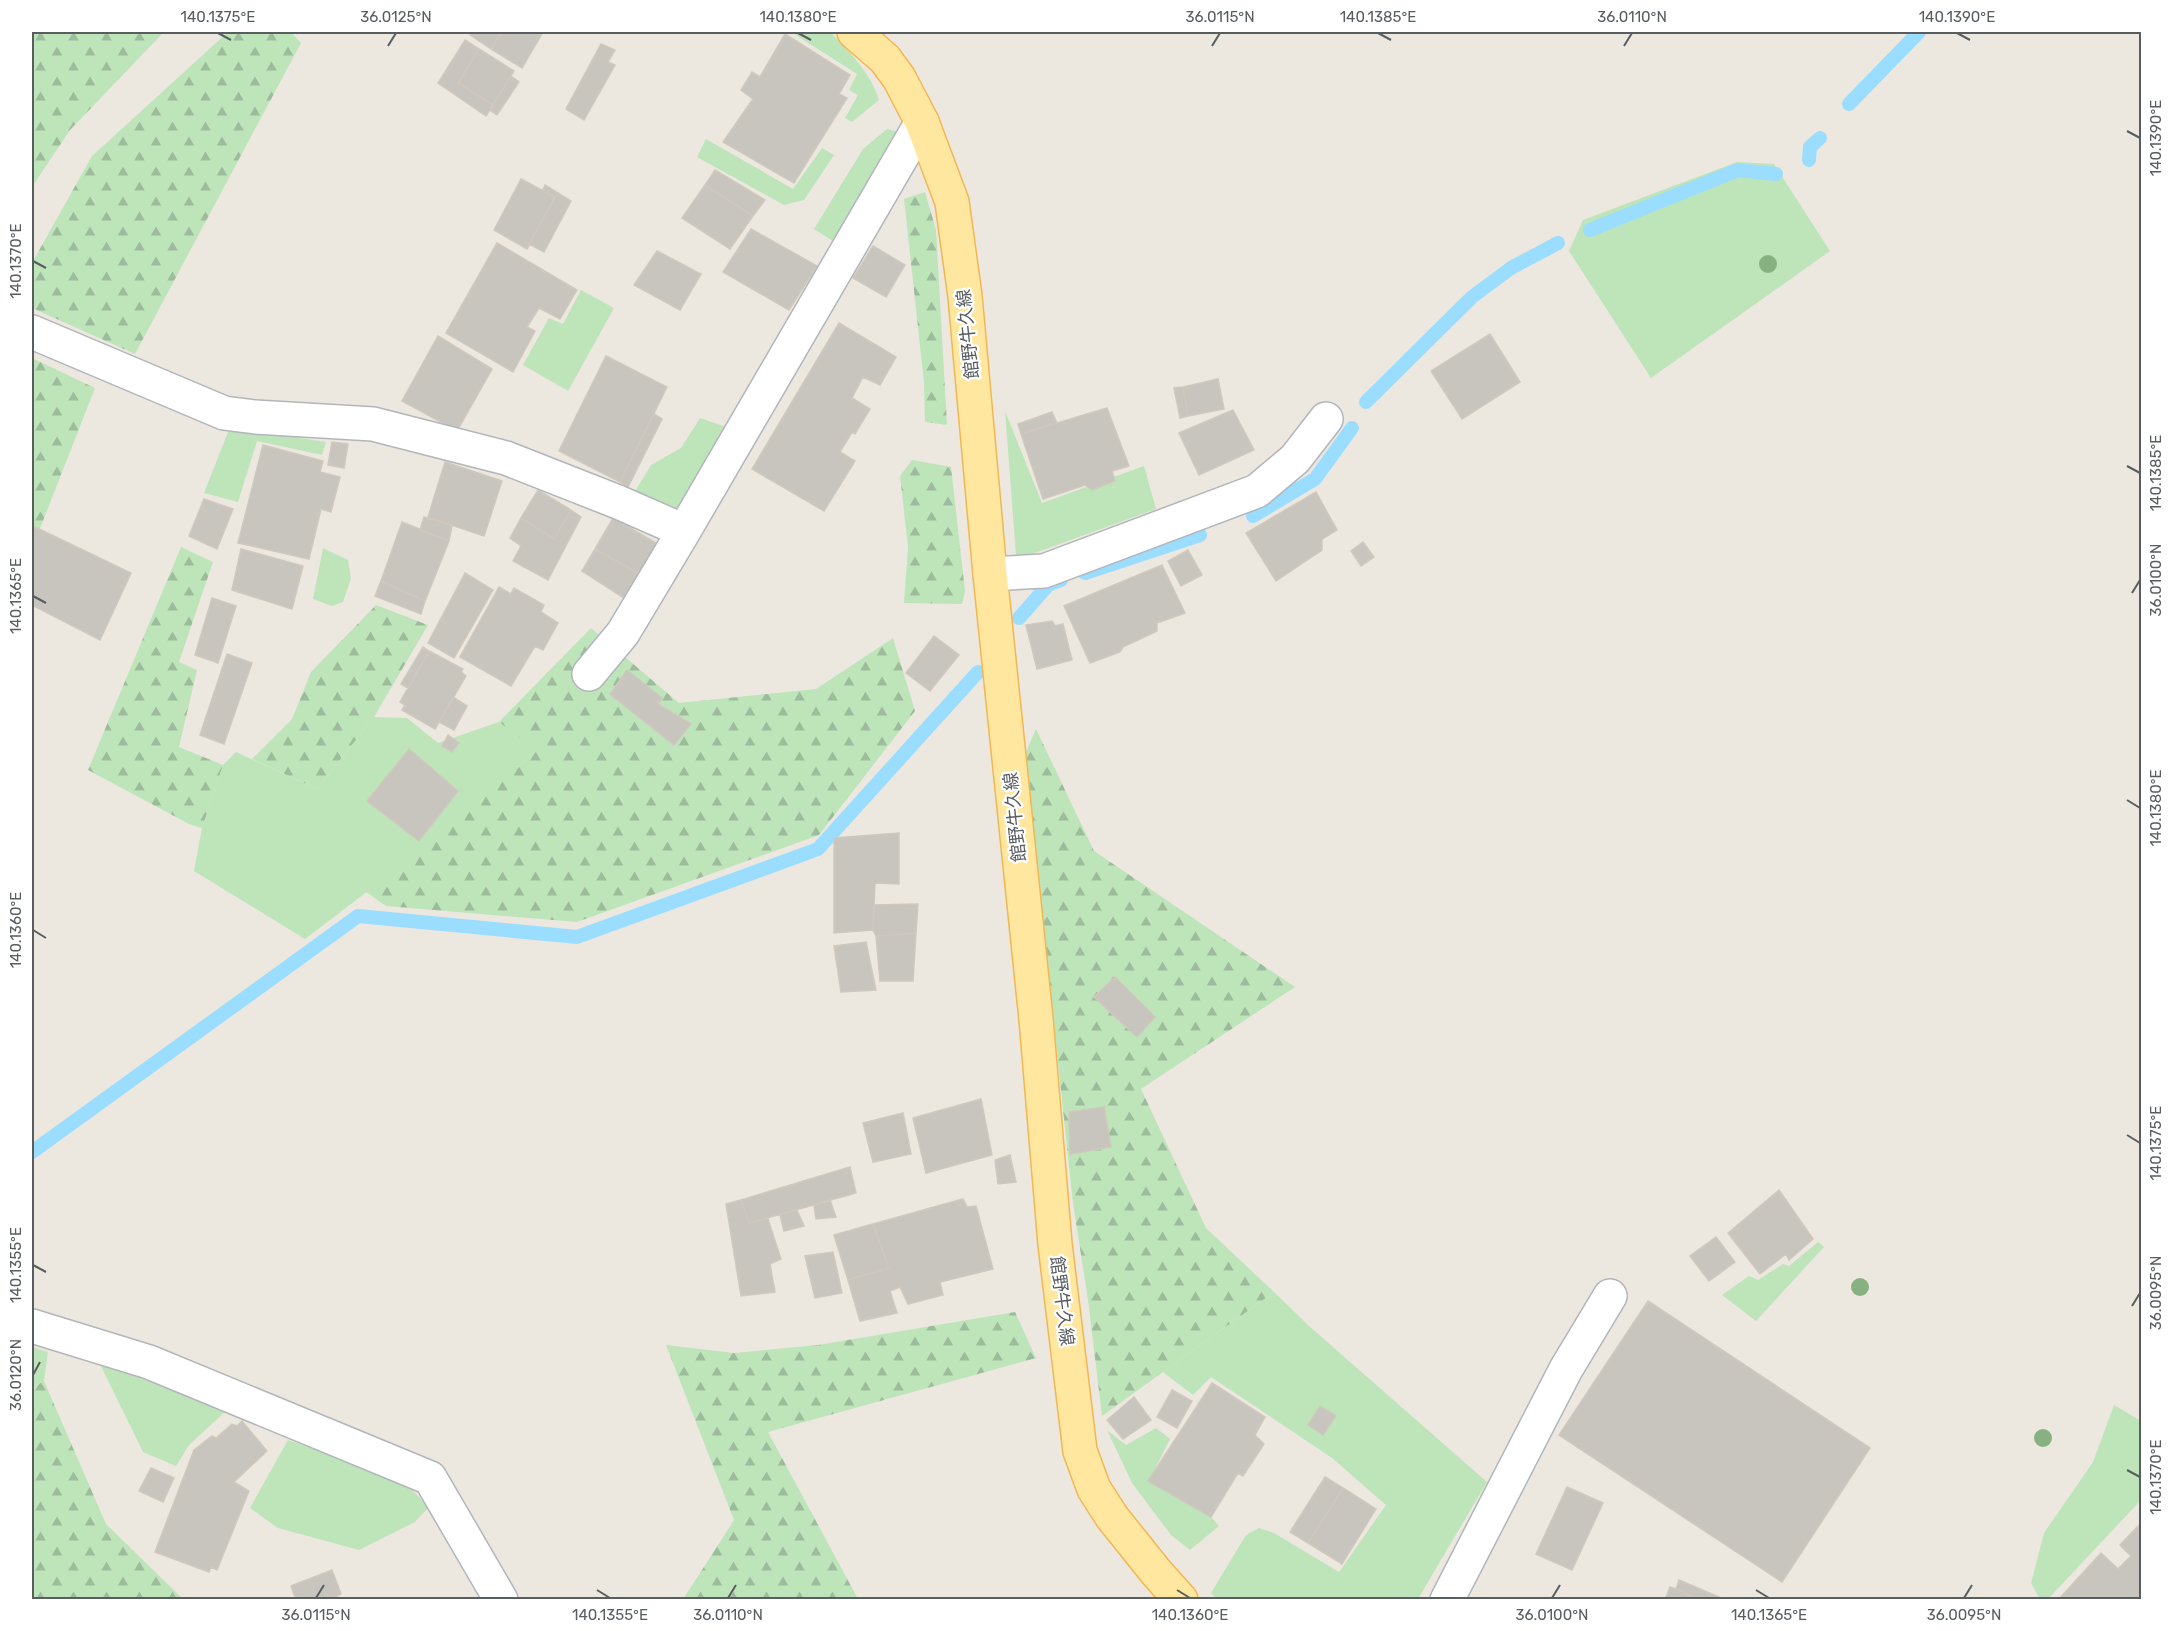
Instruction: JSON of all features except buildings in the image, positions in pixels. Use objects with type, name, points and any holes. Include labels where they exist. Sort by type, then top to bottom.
[{"type":"main road","name":"館野牛久線","points":[[854,32],[891,65],[922,122],[952,202],[965,296],[990,574],[1036,1019],[1055,1244],[1080,1450],[1094,1489],[1112,1517],[1181,1599]]},
{"type":"street","points":[[589,674],[623,633],[922,122]]},
{"type":"street","points":[[32,332],[224,413],[384,426],[506,458],[684,531]]},
{"type":"street","points":[[990,574],[1044,571],[1257,491],[1295,459],[1326,419]]},
{"type":"street","points":[[1447,1599],[1566,1369],[1610,1296]]},
{"type":"street","points":[[32,1326],[149,1362],[430,1478],[501,1599]]},
{"type":"green space","points":[[32,32],[164,32],[70,130],[32,187]]},
{"type":"green space","points":[[228,32],[291,32],[301,43],[135,354],[32,308],[32,263],[92,156]]},
{"type":"green space","points":[[791,32],[830,32],[865,72],[879,100],[852,122],[845,118],[858,95],[849,90],[857,74]]},
{"type":"green space","points":[[887,129],[898,132],[833,241],[814,229],[863,149]]},
{"type":"green space","points":[[706,139],[793,189],[822,148],[834,155],[804,200],[784,205],[697,157]]},
{"type":"green space","points":[[1737,162],[1774,164],[1830,251],[1651,378],[1569,251],[1583,220]]},
{"type":"green space","points":[[925,192],[936,230],[947,425],[925,422],[924,382],[904,199]]},
{"type":"green space","points":[[581,290],[614,308],[568,391],[523,365],[549,318],[563,324]]},
{"type":"green space","points":[[32,358],[95,388],[32,549]]},
{"type":"green space","points":[[1005,411],[1042,503],[1144,466],[1156,509],[1032,554],[1016,555]]},
{"type":"green space","points":[[700,418],[726,427],[679,509],[634,493],[651,465],[681,448]]},
{"type":"green space","points":[[230,427],[326,442],[322,455],[257,441],[238,502],[204,493]]},
{"type":"green space","points":[[912,460],[951,467],[965,591],[962,604],[904,603],[908,547],[900,476]]},
{"type":"green space","points":[[181,547],[213,562],[179,662],[197,670],[179,747],[223,765],[202,828],[189,824],[88,770]]},
{"type":"green space","points":[[323,548],[348,560],[351,578],[343,602],[332,606],[313,599]]},
{"type":"green space","points":[[376,605],[428,625],[374,717],[317,789],[252,759],[292,719],[311,672]]},
{"type":"green space","points":[[591,628],[679,703],[816,689],[893,638],[915,711],[819,835],[577,922],[386,906],[366,892],[537,751],[499,722]]},
{"type":"green space","points":[[374,717],[407,718],[438,743],[499,722],[538,750],[389,875],[305,939],[194,871],[202,828],[223,765],[236,752],[317,789]]},
{"type":"green space","points":[[1036,729],[1094,851],[1295,987],[1141,1089],[1206,1228],[1274,1292],[1102,1416],[1073,1203],[1025,754]]},
{"type":"green space","points":[[1818,1242],[1824,1247],[1756,1321],[1722,1295],[1749,1276],[1758,1280],[1783,1264],[1789,1266]]},
{"type":"green space","points":[[1274,1292],[1309,1326],[1487,1482],[1418,1599],[1217,1599],[1211,1593],[1246,1535],[1259,1528],[1274,1533],[1339,1572],[1386,1505],[1332,1458],[1211,1377],[1193,1395],[1163,1372]]},
{"type":"green space","points":[[1015,1312],[1036,1358],[768,1432],[858,1599],[681,1599],[684,1598],[734,1520],[666,1345],[734,1353],[818,1345]]},
{"type":"green space","points":[[32,1347],[48,1352],[44,1381],[32,1388]]},
{"type":"green space","points":[[99,1362],[226,1411],[189,1445],[176,1466],[143,1452]]},
{"type":"green space","points":[[44,1381],[106,1524],[183,1599],[32,1599],[32,1388]]},
{"type":"green space","points":[[2114,1405],[2141,1421],[2141,1500],[2048,1599],[2040,1599],[2031,1583],[2044,1533],[2093,1462]]},
{"type":"green space","points":[[1156,1428],[1170,1439],[1149,1481],[1211,1517],[1219,1526],[1190,1550],[1171,1535],[1132,1483],[1107,1430],[1126,1445]]},
{"type":"green space","points":[[288,1440],[402,1480],[429,1507],[415,1522],[359,1550],[278,1528],[250,1508]]},
{"type":"waterway","points":[[1849,104],[1919,32]]},
{"type":"waterway","points":[[1809,160],[1810,147],[1820,138]]},
{"type":"waterway","points":[[1590,230],[1738,170],[1776,174]]},
{"type":"waterway","points":[[1366,402],[1472,297],[1511,268],[1558,243]]},
{"type":"waterway","points":[[1253,516],[1315,479],[1352,428]]},
{"type":"waterway","points":[[1085,573],[1200,535]]},
{"type":"waterway","points":[[1019,618],[1049,584],[1061,580]]},
{"type":"waterway","points":[[32,1152],[358,916],[577,937],[818,849],[978,672]]}]
